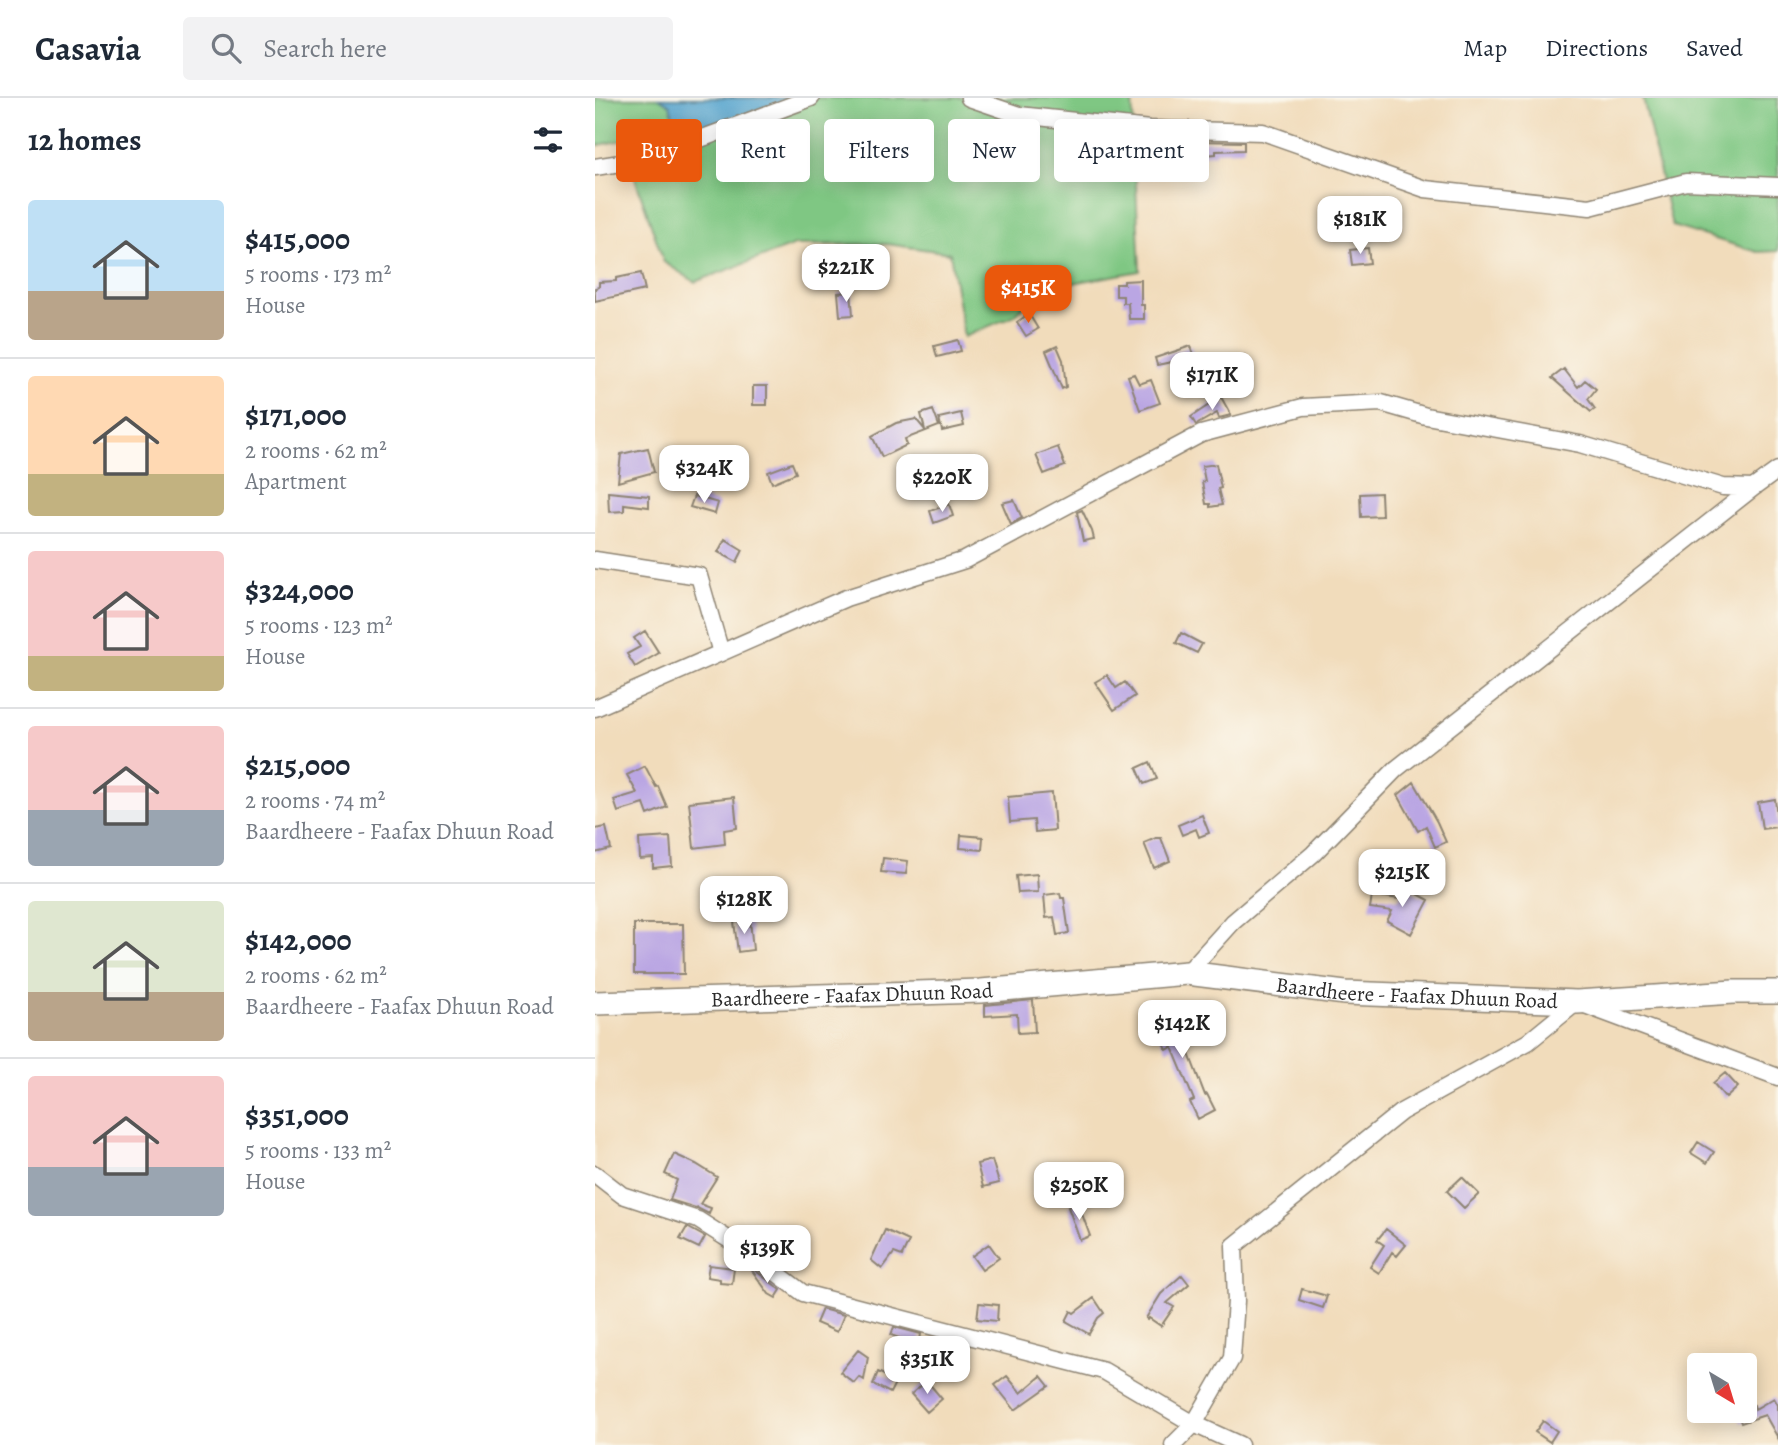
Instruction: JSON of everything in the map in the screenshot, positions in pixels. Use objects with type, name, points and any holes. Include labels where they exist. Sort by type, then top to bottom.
[{"type":"main road","name":"Baardheere - Faafax Dhuun Road","points":[[595,1003],[981,991],[1187,973],[1345,993],[1577,1002],[1734,992],[1778,992]]},
{"type":"street","points":[[595,167],[646,159],[811,98]]},
{"type":"street","points":[[969,98],[1019,115],[1150,129],[1263,132],[1425,189],[1590,206],[1686,182],[1778,186]]},
{"type":"street","points":[[595,708],[846,598],[965,560],[1201,434],[1303,407],[1381,402],[1426,416],[1580,444],[1723,487],[1753,488]]},
{"type":"street","points":[[1187,973],[1233,922],[1313,854],[1396,769],[1778,470]]},
{"type":"street","points":[[595,560],[699,576],[721,653]]},
{"type":"street","points":[[1173,1445],[1194,1424],[1232,1358],[1236,1301],[1234,1246],[1401,1112],[1528,1042],[1577,1002],[1778,1077]]},
{"type":"street","points":[[595,1174],[622,1195],[698,1220],[753,1255],[803,1293],[1104,1371],[1194,1424],[1240,1445]]},
{"type":"green space","points":[[595,98],[1132,98],[1133,119],[1054,119],[1054,182],[1136,182],[1140,271],[1039,289],[1015,315],[964,337],[950,253],[887,244],[795,245],[695,282],[664,262],[636,182],[702,182],[702,119],[616,119],[616,141],[595,146]]},
{"type":"green space","points":[[1643,98],[1778,98],[1778,251],[1758,252],[1672,226]]},
{"type":"water","points":[[659,98],[787,98],[765,113],[749,119],[716,119],[716,131],[702,136],[702,119],[674,119],[670,105]]},
{"type":"building","points":[[1209,141],[1244,142],[1244,150],[1216,151],[1216,154],[1209,155]]},
{"type":"building","points":[[1368,248],[1370,263],[1352,265],[1350,250]]},
{"type":"building","points":[[641,273],[645,290],[595,301],[595,288],[599,287],[599,282],[616,281],[616,278]]},
{"type":"building","points":[[1141,280],[1144,319],[1129,319],[1128,303],[1123,303],[1123,296],[1116,296],[1116,284]]},
{"type":"building","points":[[851,292],[853,315],[840,316],[838,293]]},
{"type":"building","points":[[1029,314],[1038,329],[1026,336],[1017,322]]},
{"type":"building","points":[[958,340],[961,351],[937,357],[934,346]]},
{"type":"building","points":[[1057,346],[1063,360],[1066,387],[1062,389],[1046,351]]},
{"type":"building","points":[[1191,346],[1199,371],[1186,375],[1181,360],[1157,365],[1155,358]]},
{"type":"building","points":[[1244,355],[1249,379],[1238,381],[1234,357]]},
{"type":"building","points":[[1564,369],[1578,387],[1585,380],[1596,389],[1588,399],[1595,409],[1591,412],[1552,378]]},
{"type":"building","points":[[1134,374],[1139,384],[1151,380],[1160,403],[1140,410],[1128,376]]},
{"type":"building","points":[[753,386],[767,386],[767,405],[753,405]]},
{"type":"building","points":[[1221,397],[1231,415],[1219,418],[1217,413],[1196,425],[1191,417]]},
{"type":"building","points":[[933,410],[939,426],[905,439],[907,445],[882,457],[872,436],[896,423],[916,419],[925,430],[921,414]]},
{"type":"building","points":[[961,413],[964,426],[942,431],[939,418]]},
{"type":"building","points":[[1058,447],[1065,466],[1044,474],[1036,455]]},
{"type":"building","points":[[648,448],[654,472],[618,482],[621,454]]},
{"type":"building","points":[[792,463],[796,473],[772,483],[768,472]]},
{"type":"building","points":[[1216,464],[1222,505],[1210,507],[1210,504],[1206,504],[1202,466]]},
{"type":"building","points":[[608,492],[649,496],[649,507],[624,504],[624,511],[609,512]]},
{"type":"building","points":[[1381,493],[1382,516],[1361,517],[1360,494]]},
{"type":"building","points":[[694,496],[718,503],[715,514],[690,507]]},
{"type":"building","points":[[1014,500],[1022,518],[1011,524],[1002,503]]},
{"type":"building","points":[[949,504],[953,516],[934,523],[930,511]]},
{"type":"building","points":[[1082,510],[1094,539],[1083,541],[1077,512]]},
{"type":"building","points":[[725,539],[743,550],[737,562],[718,552]]},
{"type":"building","points":[[645,631],[659,653],[635,667],[627,654],[640,647],[634,638]]},
{"type":"building","points":[[1181,633],[1202,644],[1197,653],[1176,643]]},
{"type":"building","points":[[1107,675],[1116,688],[1125,682],[1135,696],[1114,710],[1095,682]]},
{"type":"building","points":[[1150,762],[1157,779],[1144,784],[1137,768]]},
{"type":"building","points":[[645,766],[667,807],[648,815],[644,804],[618,812],[614,800],[637,793],[627,775]]},
{"type":"building","points":[[1414,782],[1446,842],[1435,847],[1426,826],[1418,831],[1398,795]]},
{"type":"building","points":[[1052,793],[1055,830],[1035,832],[1034,820],[1010,822],[1008,797]]},
{"type":"building","points":[[734,797],[737,828],[724,830],[725,844],[694,848],[689,802]]},
{"type":"building","points":[[1775,799],[1778,827],[1762,829],[1758,802]]},
{"type":"building","points":[[1202,815],[1209,833],[1199,837],[1196,829],[1182,835],[1178,825]]},
{"type":"building","points":[[606,827],[611,849],[595,853],[595,829]]},
{"type":"building","points":[[961,835],[983,837],[982,850],[960,848]]},
{"type":"building","points":[[670,837],[672,866],[653,868],[653,858],[640,859],[639,839]]},
{"type":"building","points":[[1161,838],[1170,861],[1154,868],[1144,843]]},
{"type":"building","points":[[883,858],[908,861],[906,874],[881,872]]},
{"type":"building","points":[[1037,874],[1038,892],[1018,893],[1016,876]]},
{"type":"building","points":[[1405,887],[1429,900],[1411,934],[1387,921],[1392,911],[1370,908],[1372,895],[1399,899]]},
{"type":"building","points":[[1060,893],[1061,898],[1064,898],[1069,933],[1057,935],[1054,917],[1046,918],[1044,895]]},
{"type":"building","points":[[750,920],[753,950],[738,952],[734,922]]},
{"type":"building","points":[[634,924],[683,924],[684,974],[634,974]]},
{"type":"building","points":[[1033,1000],[1035,1032],[1018,1033],[1017,1014],[985,1016],[985,1005]]},
{"type":"building","points":[[1167,1007],[1184,1041],[1205,1095],[1207,1094],[1215,1110],[1198,1119],[1190,1102],[1194,1100],[1172,1047],[1167,1050],[1149,1016]]},
{"type":"building","points":[[1725,1073],[1738,1087],[1726,1098],[1713,1083]]},
{"type":"building","points":[[1698,1142],[1714,1152],[1707,1163],[1691,1153]]},
{"type":"building","points":[[674,1154],[717,1177],[700,1204],[711,1208],[709,1214],[698,1207],[670,1200],[677,1180],[665,1174]]},
{"type":"building","points":[[992,1160],[999,1183],[983,1187],[977,1164]]},
{"type":"building","points":[[1462,1177],[1479,1194],[1464,1208],[1447,1191]]},
{"type":"building","points":[[1078,1203],[1090,1236],[1080,1240],[1068,1207]]},
{"type":"building","points":[[687,1227],[705,1237],[699,1248],[680,1239]]},
{"type":"building","points":[[1386,1229],[1406,1245],[1397,1256],[1392,1252],[1379,1273],[1370,1267],[1384,1245],[1377,1240]]},
{"type":"building","points":[[885,1230],[909,1241],[902,1256],[894,1253],[882,1269],[871,1260]]},
{"type":"building","points":[[989,1244],[999,1258],[982,1270],[972,1256]]},
{"type":"building","points":[[709,1265],[734,1268],[732,1284],[720,1283],[720,1279],[707,1277]]},
{"type":"building","points":[[748,1265],[781,1290],[776,1298],[769,1294]]},
{"type":"building","points":[[1182,1275],[1189,1284],[1167,1303],[1174,1307],[1161,1326],[1149,1318],[1148,1320],[1146,1318],[1161,1294]]},
{"type":"building","points":[[1302,1289],[1327,1296],[1323,1308],[1299,1300]]},
{"type":"building","points":[[1094,1298],[1104,1313],[1089,1334],[1066,1321],[1071,1311],[1074,1313]]},
{"type":"building","points":[[979,1303],[998,1305],[997,1321],[977,1319]]},
{"type":"building","points":[[822,1309],[844,1315],[837,1332],[816,1323]]},
{"type":"building","points":[[894,1327],[921,1334],[919,1346],[891,1335]]},
{"type":"building","points":[[858,1350],[868,1357],[864,1380],[859,1377],[854,1383],[840,1372]]},
{"type":"building","points":[[878,1372],[896,1381],[890,1393],[873,1384]]},
{"type":"building","points":[[1007,1376],[1021,1393],[1041,1376],[1049,1386],[1015,1410],[995,1385]]},
{"type":"building","points":[[927,1381],[942,1399],[927,1412],[911,1394]]},
{"type":"building","points":[[1774,1398],[1778,1405],[1778,1438],[1765,1415],[1757,1418],[1757,1408]]},
{"type":"building","points":[[1543,1421],[1557,1431],[1550,1442],[1535,1432]]}]
